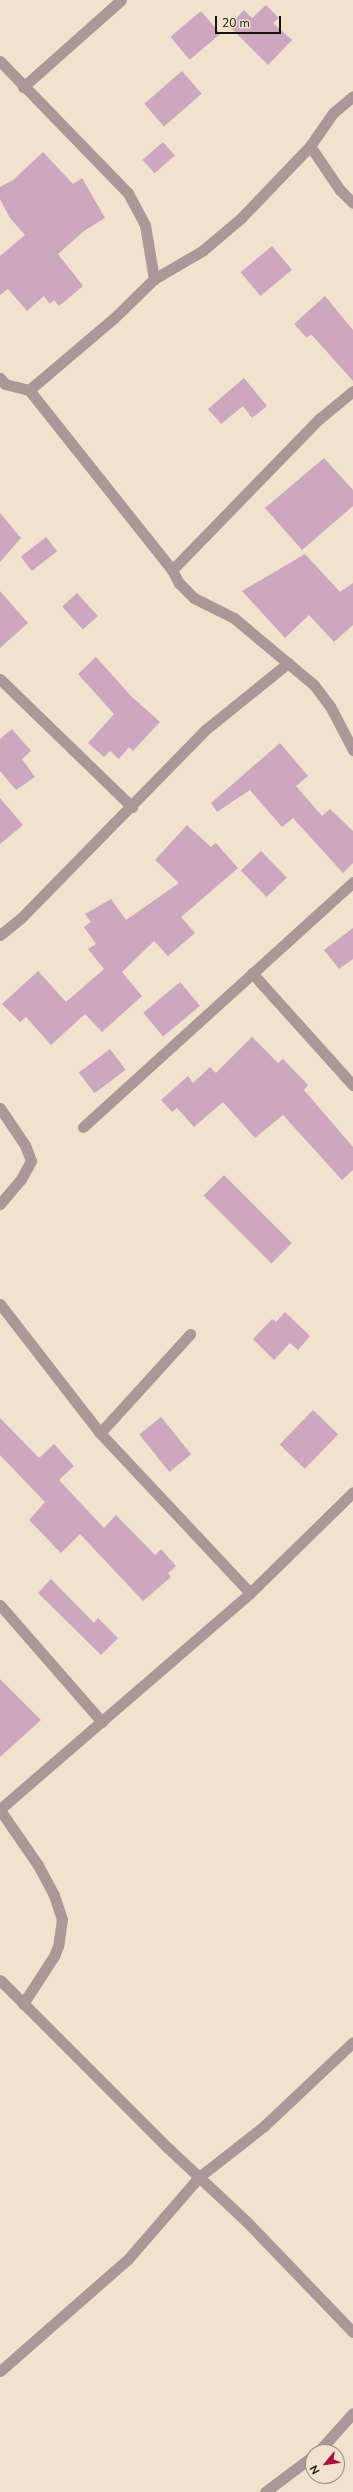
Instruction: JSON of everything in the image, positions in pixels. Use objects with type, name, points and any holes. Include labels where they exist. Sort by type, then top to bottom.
[{"type":"street","points":[[23,88],[121,0]]},
{"type":"street","points":[[0,61],[23,88],[128,193],[145,225],[154,279]]},
{"type":"street","points":[[29,390],[114,318],[154,279],[202,251],[236,222],[310,146],[333,113],[353,96]]},
{"type":"street","points":[[310,146],[340,190],[353,203]]},
{"type":"street","points":[[0,378],[6,384],[29,390],[172,570],[179,583],[194,598],[234,618],[314,685],[326,701],[353,750]]},
{"type":"street","points":[[172,570],[319,419],[353,391]]},
{"type":"street","points":[[0,935],[21,918],[132,807],[204,730],[288,663]]},
{"type":"street","points":[[0,678],[132,807]]},
{"type":"street","points":[[83,1127],[353,882]]},
{"type":"street","points":[[252,973],[352,1080]]},
{"type":"street","points":[[0,1108],[25,1145],[31,1161],[21,1179],[0,1204]]},
{"type":"street","points":[[0,1304],[100,1433],[250,1593]]},
{"type":"street","points":[[100,1433],[190,1334]]},
{"type":"street","points":[[23,2004],[54,1956],[58,1946],[62,1919],[54,1895],[38,1865],[0,1810],[250,1593],[353,1492]]},
{"type":"street","points":[[0,1605],[102,1722]]},
{"type":"street","points":[[0,1980],[199,2178],[246,2221],[353,2332]]},
{"type":"street","points":[[0,2371],[128,2259],[199,2178],[264,2126],[353,2042]]},
{"type":"street","points":[[325,2444],[353,2412]]},
{"type":"street","points":[[265,2492],[305,2462]]},
{"type":"building","points":[[266,5],[279,18],[273,23],[292,40],[268,65],[229,26],[244,10],[252,18]]},
{"type":"building","points":[[201,11],[220,34],[190,60],[170,37]]},
{"type":"building","points":[[182,71],[202,94],[164,126],[144,104]]},
{"type":"building","points":[[163,142],[175,156],[154,173],[143,160]]},
{"type":"building","points":[[43,152],[73,184],[82,178],[105,218],[84,231],[58,254],[83,286],[59,306],[54,300],[50,304],[44,296],[27,311],[8,289],[0,295],[0,256],[25,235],[10,218],[0,199],[0,187],[13,180]]},
{"type":"building","points":[[272,246],[292,270],[261,296],[241,272]]},
{"type":"building","points":[[325,296],[353,330],[353,381],[311,334],[307,338],[294,324]]},
{"type":"building","points":[[244,378],[267,406],[252,418],[243,406],[221,424],[208,409]]},
{"type":"building","points":[[324,458],[353,490],[353,506],[302,550],[265,508]]},
{"type":"building","points":[[0,513],[21,538],[0,562]]},
{"type":"building","points":[[46,537],[57,551],[32,571],[21,557]]},
{"type":"building","points":[[305,554],[340,592],[353,583],[353,625],[334,642],[309,615],[285,638],[242,591]]},
{"type":"building","points":[[0,591],[28,623],[0,648]]},
{"type":"building","points":[[77,593],[98,616],[83,629],[62,606]]},
{"type":"building","points":[[96,657],[131,696],[160,722],[133,751],[129,747],[119,759],[110,751],[104,757],[88,743],[114,714],[78,674]]},
{"type":"building","points":[[12,729],[31,751],[22,759],[35,777],[16,790],[0,771],[0,739]]},
{"type":"building","points":[[280,743],[308,776],[296,786],[322,816],[330,809],[353,831],[353,863],[343,873],[293,818],[282,827],[250,790],[217,812],[211,803]]},
{"type":"building","points":[[0,798],[23,825],[0,844]]},
{"type":"building","points":[[187,825],[211,847],[216,843],[238,868],[181,917],[195,933],[168,956],[154,941],[122,972],[142,996],[102,1032],[85,1014],[51,1045],[26,1017],[20,1022],[2,1004],[38,971],[66,1002],[104,969],[88,949],[96,944],[84,927],[91,922],[85,914],[111,899],[126,920],[179,883],[155,860]]},
{"type":"building","points":[[261,851],[287,878],[267,897],[241,870]]},
{"type":"building","points":[[353,928],[353,959],[339,969],[324,950]]},
{"type":"building","points":[[180,982],[200,1006],[163,1037],[143,1013]]},
{"type":"building","points":[[252,1037],[278,1063],[283,1059],[308,1085],[304,1090],[353,1147],[353,1170],[342,1180],[283,1115],[255,1138],[223,1102],[194,1127],[177,1108],[172,1112],[161,1100],[188,1076],[193,1083],[210,1067],[216,1073]]},
{"type":"building","points":[[110,1049],[126,1070],[95,1093],[79,1072]]},
{"type":"building","points":[[224,1175],[292,1243],[271,1263],[203,1196]]},
{"type":"building","points":[[285,1312],[310,1336],[298,1350],[290,1343],[274,1360],[253,1339],[272,1319],[276,1322]]},
{"type":"building","points":[[313,1410],[338,1434],[305,1469],[280,1445]]},
{"type":"building","points":[[161,1417],[191,1454],[169,1472],[139,1435]]},
{"type":"building","points":[[0,1418],[39,1458],[54,1444],[74,1466],[59,1480],[104,1528],[116,1515],[155,1555],[161,1549],[176,1566],[168,1573],[171,1577],[143,1601],[80,1534],[61,1553],[29,1520],[45,1502],[0,1455]]},
{"type":"building","points":[[51,1579],[94,1623],[98,1618],[118,1638],[101,1655],[38,1593]]},
{"type":"building","points":[[0,1679],[41,1720],[0,1757]]}]
